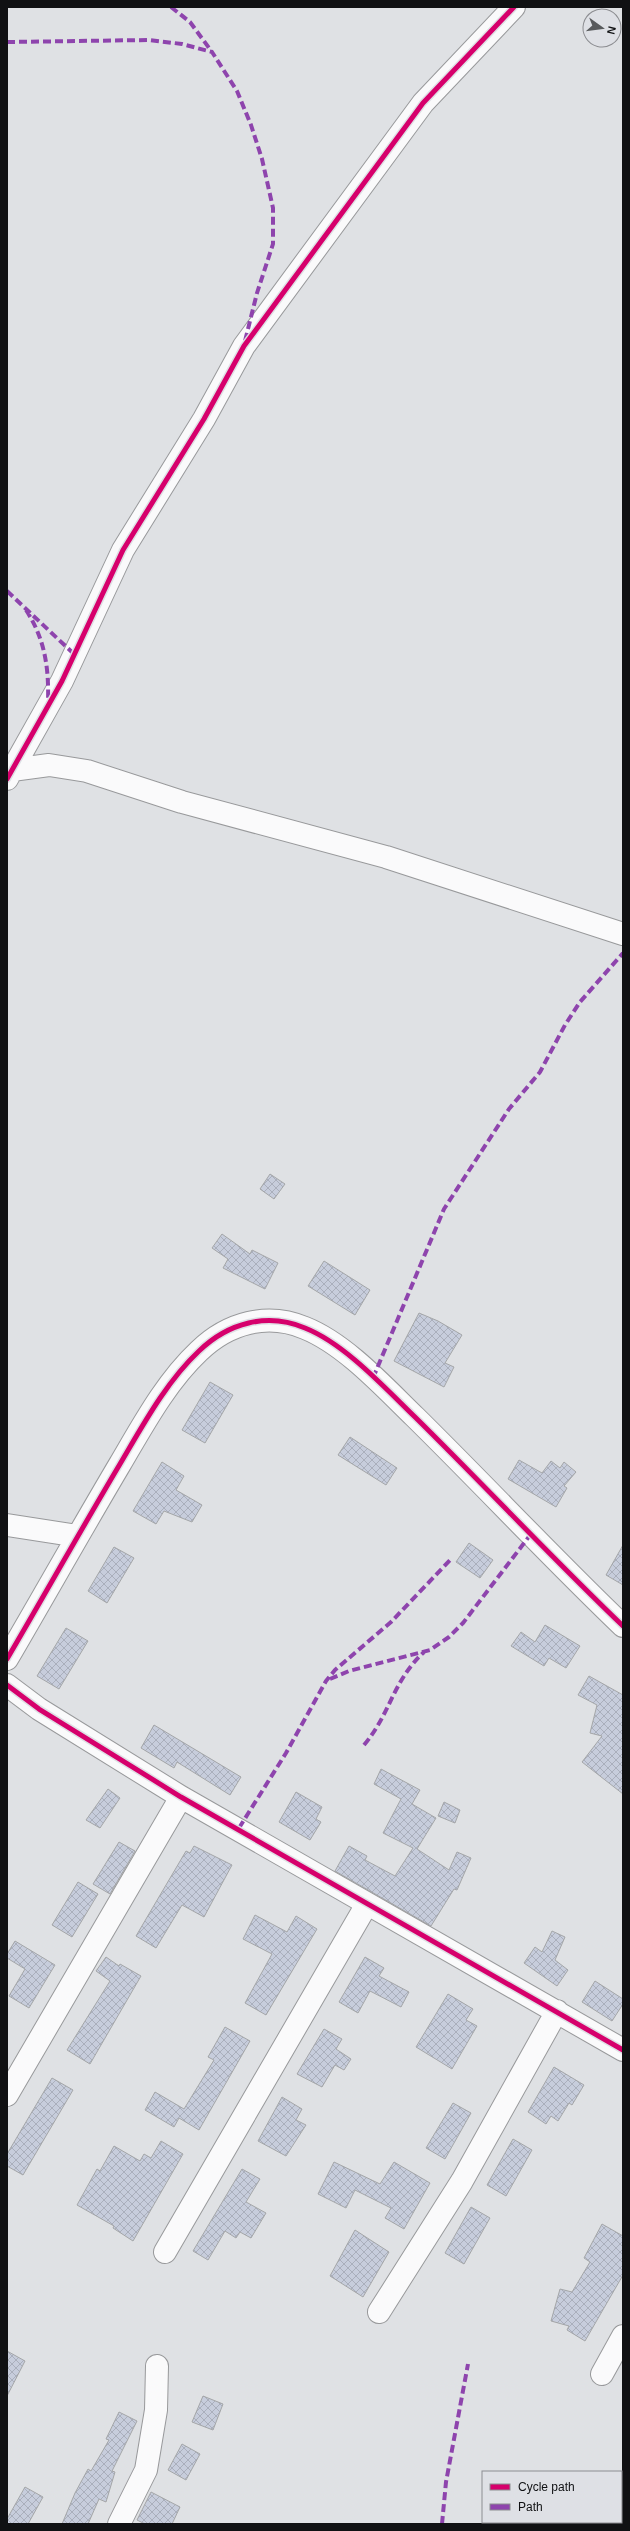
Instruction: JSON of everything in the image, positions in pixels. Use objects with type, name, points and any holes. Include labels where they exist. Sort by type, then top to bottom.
[{"type":"street","points":[[10,774],[62,681],[123,550],[204,419],[244,346],[423,103],[514,7]]},
{"type":"street","points":[[10,774],[49,765],[88,771],[182,802],[386,857],[623,934]]},
{"type":"street","points":[[7,1659],[129,1448],[178,1372],[200,1350],[236,1326],[260,1320],[278,1321],[303,1327],[327,1338],[373,1378],[470,1472],[623,1626]]},
{"type":"street","points":[[7,1525],[78,1536]]},
{"type":"street","points":[[7,1685],[39,1709],[181,1797],[239,1828],[367,1904],[623,2050]]},
{"type":"street","points":[[7,2095],[181,1797]]},
{"type":"street","points":[[165,2252],[367,1904]]},
{"type":"street","points":[[379,2312],[462,2181],[557,2011]]},
{"type":"street","points":[[602,2374],[623,2336]]},
{"type":"street","points":[[119,2524],[141,2482],[152,2445],[157,2366]]},
{"type":"building","points":[[270,1174],[285,1184],[274,1199],[260,1189]]},
{"type":"building","points":[[222,1234],[250,1254],[252,1250],[278,1263],[265,1289],[223,1268],[228,1259],[212,1248]]},
{"type":"building","points":[[324,1261],[370,1290],[355,1315],[308,1286]]},
{"type":"building","points":[[419,1313],[438,1321],[462,1335],[445,1363],[454,1367],[444,1387],[394,1361]]},
{"type":"building","points":[[210,1382],[233,1395],[205,1443],[182,1430]]},
{"type":"building","points":[[350,1437],[397,1468],[386,1485],[338,1455]]},
{"type":"building","points":[[519,1460],[542,1473],[551,1461],[560,1468],[564,1462],[576,1472],[564,1486],[567,1488],[556,1507],[508,1479]]},
{"type":"building","points":[[162,1462],[184,1476],[176,1490],[202,1505],[192,1522],[164,1511],[156,1524],[133,1511]]},
{"type":"building","points":[[469,1543],[493,1560],[480,1578],[456,1562]]},
{"type":"building","points":[[623,1545],[623,1585],[606,1575]]},
{"type":"building","points":[[114,1547],[134,1558],[107,1603],[88,1591]]},
{"type":"building","points":[[545,1625],[580,1646],[566,1668],[549,1658],[544,1666],[511,1646],[521,1632],[535,1642]]},
{"type":"building","points":[[66,1628],[88,1641],[59,1689],[37,1676]]},
{"type":"building","points":[[589,1676],[623,1695],[623,1794],[582,1762],[602,1736],[590,1733],[597,1705],[578,1695]]},
{"type":"building","points":[[154,1725],[241,1777],[230,1795],[177,1762],[174,1768],[141,1748]]},
{"type":"building","points":[[381,1769],[420,1790],[412,1804],[436,1818],[417,1849],[449,1870],[457,1852],[471,1858],[457,1890],[454,1889],[431,1926],[335,1871],[349,1846],[367,1856],[365,1860],[395,1876],[413,1848],[383,1833],[401,1799],[374,1784]]},
{"type":"building","points":[[108,1789],[120,1798],[100,1828],[86,1820]]},
{"type":"building","points":[[296,1792],[322,1807],[316,1819],[321,1822],[310,1840],[279,1822]]},
{"type":"building","points":[[444,1802],[460,1810],[455,1823],[438,1816]]},
{"type":"building","points":[[119,1842],[135,1851],[110,1894],[93,1884]]},
{"type":"building","points":[[194,1846],[232,1865],[204,1917],[182,1905],[156,1948],[136,1936],[186,1851],[190,1853]]},
{"type":"building","points":[[78,1882],[98,1894],[72,1937],[52,1925]]},
{"type":"building","points":[[255,1915],[287,1932],[296,1916],[317,1929],[266,2015],[245,2003],[272,1954],[243,1939]]},
{"type":"building","points":[[552,1931],[565,1937],[555,1960],[568,1970],[557,1986],[524,1963],[535,1947],[542,1952]]},
{"type":"building","points":[[15,1941],[55,1965],[29,2008],[9,1996],[25,1969],[7,1958],[7,1954]]},
{"type":"building","points":[[106,1957],[119,1966],[120,1964],[141,1976],[90,2064],[67,2050],[110,1981],[96,1971]]},
{"type":"building","points":[[365,1957],[384,1968],[379,1976],[409,1992],[401,2007],[370,1991],[358,2013],[339,2002]]},
{"type":"building","points":[[595,1981],[623,1999],[623,2004],[612,2021],[582,2002]]},
{"type":"building","points":[[448,1994],[473,2009],[466,2020],[477,2026],[452,2069],[416,2047]]},
{"type":"building","points":[[225,2027],[250,2041],[199,2130],[179,2118],[174,2127],[145,2110],[155,2092],[184,2109],[214,2060],[208,2057]]},
{"type":"building","points":[[324,2029],[342,2039],[336,2049],[351,2059],[344,2070],[335,2065],[322,2087],[297,2074]]},
{"type":"building","points":[[554,2067],[584,2085],[572,2105],[569,2103],[558,2121],[551,2116],[546,2124],[528,2112]]},
{"type":"building","points":[[52,2078],[73,2090],[23,2175],[7,2166],[7,2154]]},
{"type":"building","points":[[282,2097],[302,2109],[296,2120],[306,2125],[286,2156],[258,2141]]},
{"type":"building","points":[[453,2103],[471,2113],[445,2159],[426,2148]]},
{"type":"building","points":[[513,2139],[532,2150],[506,2196],[487,2185]]},
{"type":"building","points":[[161,2141],[183,2154],[133,2241],[113,2228],[114,2226],[77,2205],[97,2169],[100,2171],[114,2146],[140,2161],[144,2154],[151,2158]]},
{"type":"building","points":[[334,2162],[380,2184],[394,2162],[430,2183],[404,2229],[385,2218],[391,2208],[355,2190],[346,2208],[318,2194]]},
{"type":"building","points":[[242,2169],[260,2179],[246,2202],[266,2213],[251,2238],[240,2232],[236,2238],[225,2231],[208,2260],[193,2251]]},
{"type":"building","points":[[471,2207],[490,2218],[464,2264],[445,2253]]},
{"type":"building","points":[[602,2224],[623,2236],[623,2275],[585,2341],[567,2330],[569,2326],[551,2321],[560,2289],[572,2292],[590,2262],[584,2258]]},
{"type":"building","points":[[355,2230],[389,2252],[363,2297],[330,2276]]},
{"type":"building","points":[[7,2351],[25,2361],[7,2396]]},
{"type":"building","points":[[203,2396],[223,2404],[213,2430],[192,2422]]},
{"type":"building","points":[[119,2412],[137,2421],[112,2471],[115,2472],[106,2502],[99,2499],[88,2524],[62,2524],[75,2493],[88,2469],[91,2471],[109,2440],[106,2439]]},
{"type":"building","points":[[182,2444],[200,2454],[186,2480],[168,2470]]},
{"type":"building","points":[[25,2487],[43,2497],[28,2524],[7,2524],[7,2519]]},
{"type":"building","points":[[151,2492],[180,2507],[172,2524],[145,2524],[137,2520]]},
{"type":"marked path","points":[[171,7],[190,22],[212,52]]},
{"type":"marked path","points":[[7,42],[149,40],[182,44],[212,52],[237,91],[251,125],[262,159],[273,208],[273,244],[257,293],[245,341]]},
{"type":"marked path","points":[[7,591],[75,655]]},
{"type":"marked path","points":[[26,610],[42,643],[48,677],[48,702]]},
{"type":"marked path","points":[[373,1378],[444,1209],[509,1109],[540,1072],[565,1025],[580,1002],[623,953]]},
{"type":"marked path","points":[[330,1679],[349,1671],[430,1650],[449,1637],[463,1623],[531,1534]]},
{"type":"marked path","points":[[239,1828],[286,1753],[326,1681],[335,1670],[391,1622],[452,1558]]},
{"type":"marked path","points":[[364,1745],[373,1733],[405,1675],[413,1663],[424,1652]]},
{"type":"marked path","points":[[442,2524],[446,2482],[468,2364]]},
{"type":"cycle path","points":[[7,779],[62,681],[123,550],[204,419],[244,346],[423,103],[514,7]]},
{"type":"cycle path","points":[[7,1659],[137,1434],[176,1376],[199,1351],[222,1333],[235,1327],[262,1321],[291,1323],[305,1328],[335,1344],[349,1355],[441,1443],[623,1626]]},
{"type":"cycle path","points":[[7,1685],[39,1709],[181,1797],[623,2050]]}]
